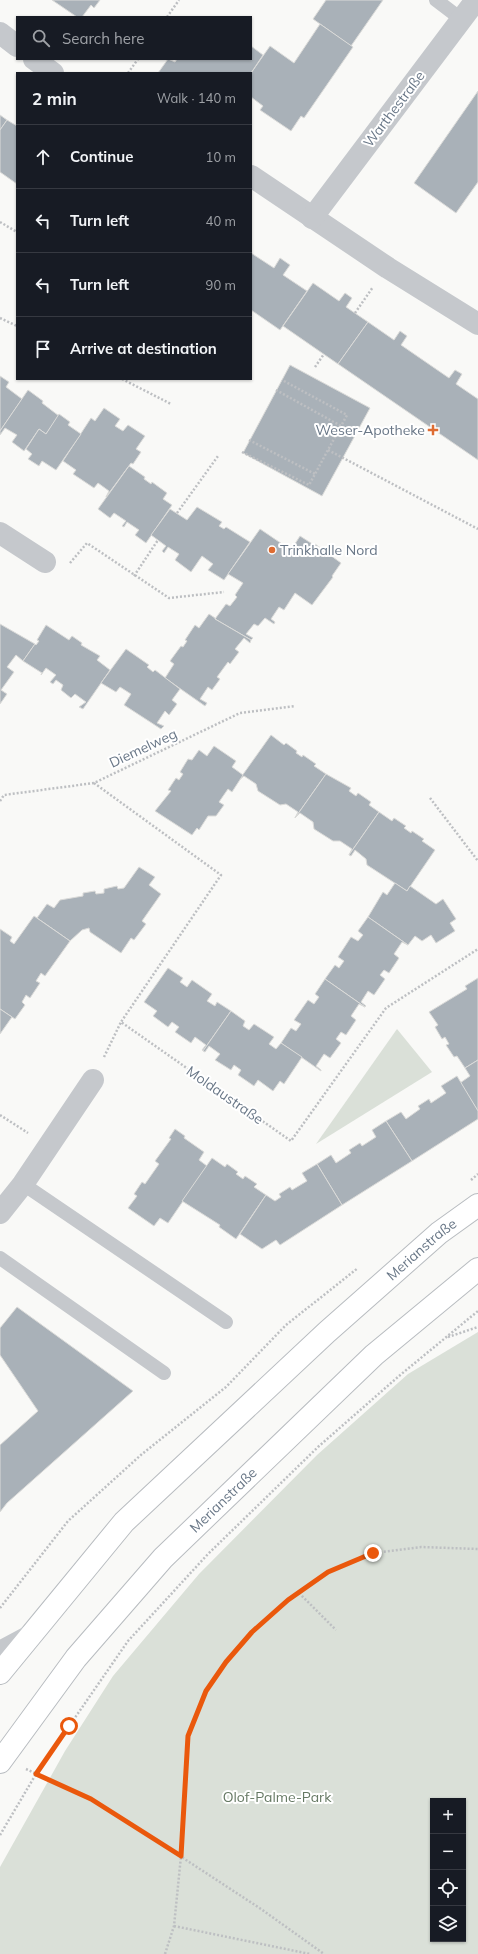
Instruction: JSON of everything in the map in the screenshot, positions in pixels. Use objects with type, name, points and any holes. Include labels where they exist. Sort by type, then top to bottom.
[{"type":"main road","name":"Merianstraße","points":[[0,1673],[124,1522],[326,1332],[439,1233],[478,1205]]},
{"type":"main road","name":"Merianstraße","points":[[0,1762],[76,1658],[163,1558],[374,1355],[478,1269]]},
{"type":"street","name":"Warthestraße","points":[[312,218],[476,0]]},
{"type":"street","points":[[0,34],[16,45]]},
{"type":"street","points":[[35,60],[52,72]]},
{"type":"street","points":[[252,177],[388,268],[478,324]]},
{"type":"street","points":[[0,533],[46,562]]},
{"type":"street","points":[[0,1213],[22,1184],[93,1080]]},
{"type":"street","points":[[0,1652],[30,1636]]},
{"type":"lane","points":[[436,0],[461,19]]},
{"type":"lane","points":[[22,1184],[226,1322]]},
{"type":"lane","points":[[0,1258],[164,1373]]},
{"type":"path","points":[[168,16],[179,0]]},
{"type":"path","points":[[129,72],[137,60]]},
{"type":"path","points":[[0,222],[16,231]]},
{"type":"path","points":[[355,313],[388,268]]},
{"type":"path","points":[[0,318],[16,326]]},
{"type":"path","points":[[315,367],[324,354]]},
{"type":"path","points":[[124,380],[171,404]]},
{"type":"path","points":[[242,452],[309,485],[347,415],[282,380]]},
{"type":"path","points":[[276,390],[341,426]]},
{"type":"path","points":[[249,440],[315,474]]},
{"type":"path","points":[[328,450],[478,529]]},
{"type":"path","points":[[177,513],[218,456]]},
{"type":"path","points":[[134,576],[158,540]]},
{"type":"path","points":[[46,562],[64,570],[87,543],[134,576],[169,598],[224,592]]},
{"type":"path","name":"Diemelweg","points":[[0,801],[4,795],[94,783],[240,713],[295,706]]},
{"type":"path","points":[[93,1080],[121,1022],[221,875],[94,783]]},
{"type":"path","points":[[430,798],[478,861]]},
{"type":"path","name":"Moldaustraße","points":[[121,1022],[291,1142],[386,1008],[478,949]]},
{"type":"path","points":[[0,1115],[48,1146]]},
{"type":"path","points":[[466,1184],[478,1174]]},
{"type":"path","points":[[0,1608],[68,1521],[142,1454],[226,1387],[286,1325],[360,1266]]},
{"type":"path","points":[[0,1835],[36,1774],[128,1641],[208,1554],[318,1447],[478,1311]]},
{"type":"path","points":[[446,1338],[478,1327]]},
{"type":"path","points":[[165,1954],[174,1926],[181,1856],[188,1736],[206,1691],[226,1662],[252,1632],[288,1600],[328,1572],[373,1553],[421,1547],[478,1549]]},
{"type":"path","points":[[299,1593],[336,1630]]},
{"type":"path","points":[[36,1774],[91,1799],[181,1856],[324,1954]]},
{"type":"path","points":[[174,1926],[310,1954]]},
{"type":"green space","points":[[397,1029],[432,1072],[316,1144]]},
{"type":"green space","name":"Olof-Palme-Park","points":[[478,1332],[478,1954],[0,1954],[0,1867],[65,1751],[113,1676],[199,1574],[317,1455],[408,1374]]},
{"type":"building","points":[[52,0],[100,0],[94,8],[91,5],[83,16],[76,16]]},
{"type":"building","points":[[326,0],[383,0],[351,46],[313,19]]},
{"type":"building","points":[[320,24],[353,47],[304,118],[301,116],[291,131],[260,110],[263,106],[252,98],[252,72],[270,46],[294,63]]},
{"type":"building","points":[[252,47],[263,55],[252,72],[159,72],[167,60],[175,62],[176,60],[252,60]]},
{"type":"building","points":[[478,91],[478,182],[456,213],[414,183]]},
{"type":"building","points":[[0,115],[7,120],[0,130]]},
{"type":"building","points":[[7,120],[16,125],[16,183],[0,172],[0,130]]},
{"type":"building","points":[[252,254],[274,268],[280,258],[290,265],[283,275],[307,291],[280,330],[252,311]]},
{"type":"building","points":[[313,283],[339,301],[345,293],[352,298],[346,307],[368,322],[338,364],[283,326]]},
{"type":"building","points":[[368,322],[394,340],[400,331],[407,336],[401,345],[449,378],[455,370],[462,374],[456,384],[478,399],[478,460],[338,364]]},
{"type":"building","points":[[290,365],[370,408],[322,496],[243,453]]},
{"type":"building","points":[[0,376],[9,382],[6,387],[22,399],[0,431]]},
{"type":"building","points":[[28,390],[43,401],[42,403],[59,416],[46,434],[39,429],[24,451],[12,442],[17,435],[5,428],[0,435],[0,431]]},
{"type":"building","points":[[104,408],[120,419],[115,426],[123,431],[128,425],[145,436],[136,449],[141,452],[106,497],[109,491],[98,483],[94,488],[73,474],[76,470],[63,461],[91,418],[95,421]]},
{"type":"building","points":[[59,414],[70,422],[68,425],[81,434],[56,470],[42,461],[39,466],[28,459],[32,454],[26,449],[39,429],[46,434]]},
{"type":"building","points":[[129,466],[145,477],[144,479],[151,484],[152,482],[167,493],[163,499],[172,505],[146,543],[135,535],[139,530],[127,522],[124,527],[122,526],[126,521],[114,513],[110,518],[98,509]]},
{"type":"building","points":[[197,507],[222,522],[219,526],[224,529],[226,527],[250,542],[224,580],[208,570],[213,564],[202,556],[191,572],[175,560],[179,554],[168,547],[164,553],[162,551],[166,546],[151,535],[170,509],[187,520]]},
{"type":"building","points":[[260,529],[291,550],[300,536],[314,545],[315,544],[341,563],[332,576],[333,577],[312,605],[295,593],[284,610],[279,607],[271,619],[275,622],[274,624],[265,618],[258,626],[254,624],[246,634],[253,638],[251,640],[215,619],[226,604],[230,606],[237,597],[235,595],[243,583],[228,574]]},
{"type":"building","points":[[209,614],[251,640],[250,643],[244,638],[235,649],[239,652],[230,664],[228,662],[217,677],[220,679],[212,690],[208,687],[200,699],[207,703],[205,706],[165,678],[174,664],[170,661],[181,646],[183,647],[187,641],[185,640],[195,625],[199,628]]},
{"type":"building","points":[[0,624],[35,644],[23,661],[16,655],[7,667],[14,672],[1,690],[7,694],[0,704]]},
{"type":"building","points":[[46,625],[69,640],[72,636],[82,643],[81,645],[100,656],[97,660],[110,670],[83,709],[79,707],[86,702],[75,694],[71,698],[61,690],[63,685],[56,680],[53,684],[50,682],[56,675],[46,668],[41,675],[42,673],[23,661],[35,644],[36,645],[39,641],[37,640]]},
{"type":"building","points":[[126,649],[149,665],[147,667],[153,672],[155,670],[180,689],[172,700],[177,704],[169,715],[165,711],[157,723],[164,726],[161,729],[124,705],[131,694],[120,687],[116,692],[101,683]]},
{"type":"building","points":[[271,735],[284,745],[286,743],[297,751],[296,753],[302,757],[303,755],[316,764],[314,766],[326,774],[295,818],[298,812],[286,804],[280,805],[258,791],[256,784],[244,776],[239,780]]},
{"type":"building","points":[[214,746],[236,761],[232,767],[243,775],[232,792],[228,789],[219,802],[224,805],[216,816],[208,816],[199,830],[197,828],[192,835],[155,811],[171,791],[168,790],[176,778],[179,780],[183,774],[180,772],[188,759],[192,760],[199,750],[207,756]]},
{"type":"building","points":[[326,774],[351,788],[349,791],[356,796],[358,793],[371,802],[369,805],[379,812],[349,855],[352,849],[340,841],[333,841],[314,829],[313,822],[300,813],[295,818]]},
{"type":"building","points":[[379,812],[392,821],[394,818],[406,826],[404,828],[411,833],[412,831],[424,839],[422,841],[435,850],[407,891],[367,865],[366,859],[355,850],[351,856],[349,855]]},
{"type":"building","points":[[139,867],[155,877],[149,885],[161,894],[142,921],[146,924],[134,940],[131,938],[121,953],[90,932],[89,928],[82,930],[70,941],[37,918],[47,904],[54,908],[60,900],[83,896],[83,893],[95,891],[96,894],[104,893],[104,889],[117,886],[118,889],[124,888]]},
{"type":"building","points":[[395,883],[407,891],[410,886],[436,904],[443,899],[456,919],[450,923],[455,931],[436,943],[431,935],[422,941],[415,936],[408,945],[368,917],[383,892],[387,895]]},
{"type":"building","points":[[34,916],[70,941],[45,976],[41,973],[36,981],[40,983],[30,998],[26,995],[22,1002],[25,1005],[15,1019],[0,1009],[0,929],[12,937],[10,941],[14,944]]},
{"type":"building","points":[[368,917],[408,945],[402,942],[394,954],[399,958],[389,973],[384,970],[380,975],[385,979],[374,995],[368,991],[361,1002],[366,1006],[365,1007],[325,979],[335,965],[339,968],[344,961],[338,957],[351,937],[358,941],[363,935],[358,931]]},
{"type":"building","points":[[168,968],[183,978],[180,982],[187,987],[192,980],[212,994],[207,1001],[215,1006],[217,1002],[231,1011],[203,1051],[202,1050],[206,1045],[195,1037],[191,1043],[175,1032],[179,1027],[172,1022],[168,1027],[153,1016],[157,1011],[144,1002]]},
{"type":"building","points":[[478,978],[478,1060],[465,1068],[457,1056],[454,1057],[446,1045],[449,1044],[445,1037],[442,1039],[435,1027],[438,1025],[429,1012],[467,989],[465,986]]},
{"type":"building","points":[[325,979],[365,1007],[359,1004],[351,1016],[356,1020],[346,1035],[341,1032],[336,1039],[341,1043],[330,1058],[324,1054],[316,1066],[321,1071],[281,1043],[291,1028],[296,1031],[301,1024],[294,1020],[308,1000],[314,1004],[319,997],[315,994]]},
{"type":"building","points":[[0,1009],[12,1017],[0,1034]]},
{"type":"building","points":[[231,1011],[245,1021],[243,1026],[249,1030],[254,1024],[274,1037],[269,1044],[276,1049],[281,1043],[302,1057],[284,1084],[280,1081],[273,1091],[258,1080],[254,1086],[238,1075],[241,1070],[234,1065],[231,1070],[215,1060],[220,1054],[209,1046],[205,1052],[203,1051]]},
{"type":"building","points":[[478,1060],[478,1111],[460,1083],[470,1076],[465,1068]]},
{"type":"building","points":[[457,1076],[478,1111],[478,1119],[412,1161],[386,1121],[401,1112],[406,1119],[420,1109],[418,1106],[429,1099],[431,1103],[446,1093],[441,1086]]},
{"type":"building","points":[[386,1121],[412,1161],[342,1205],[317,1164],[331,1155],[336,1163],[351,1153],[349,1150],[360,1143],[362,1146],[376,1137],[372,1130]]},
{"type":"building","points":[[175,1129],[185,1136],[184,1138],[204,1152],[199,1160],[207,1166],[168,1223],[160,1218],[154,1226],[128,1208],[137,1196],[134,1194],[142,1182],[145,1184],[159,1164],[155,1161],[171,1139],[169,1138]]},
{"type":"building","points":[[212,1158],[225,1167],[227,1164],[238,1172],[236,1174],[243,1179],[245,1176],[257,1184],[254,1187],[266,1195],[236,1239],[219,1227],[220,1225],[182,1201]]},
{"type":"building","points":[[317,1164],[342,1205],[280,1245],[276,1240],[262,1249],[240,1234],[266,1195],[275,1201],[281,1197],[279,1194],[290,1187],[292,1190],[307,1181],[302,1173]]},
{"type":"building","points":[[17,1307],[133,1391],[7,1503],[0,1512],[0,1445],[38,1411],[0,1355],[0,1328]]},
{"type":"place","name":"Weser-Apotheke","points":[[433,430]]},
{"type":"place","name":"Trinkhalle Nord","points":[[272,550]]},
{"type":"route","points":[[69,1726],[36,1774],[91,1799],[181,1856],[188,1736],[206,1691],[226,1662],[252,1632],[288,1600],[328,1572],[373,1553]]}]
